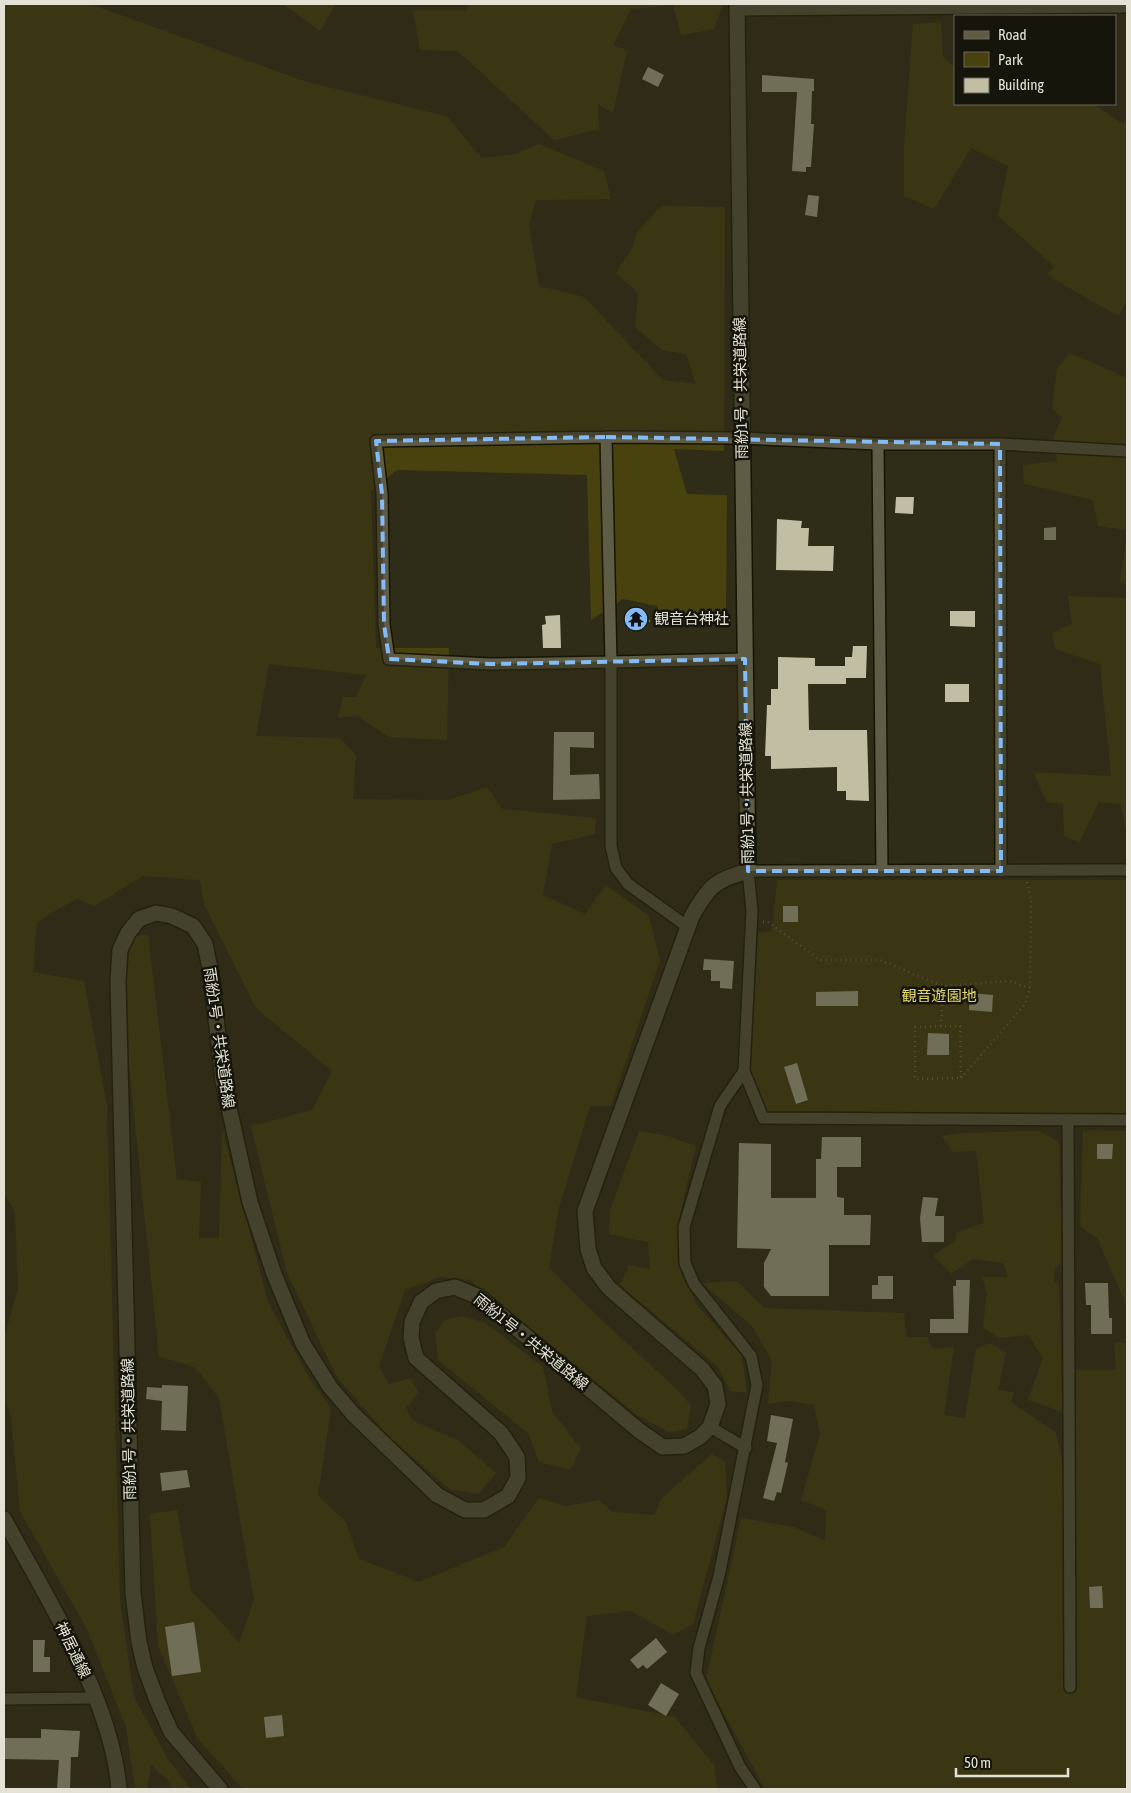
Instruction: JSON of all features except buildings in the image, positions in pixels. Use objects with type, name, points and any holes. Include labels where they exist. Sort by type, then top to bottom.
[{"type":"street","points":[[737,7],[1127,7]]},
{"type":"street","name":"雨紛1号・共栄道路線","points":[[220,1789],[172,1732],[157,1700],[138,1642],[133,1593],[118,981],[120,950],[128,933],[139,919],[156,913],[172,916],[193,926],[205,944],[211,973],[223,1081],[250,1202],[274,1274],[303,1344],[330,1387],[353,1414],[437,1495],[465,1510],[484,1510],[508,1496],[518,1478],[517,1457],[501,1433],[416,1358],[411,1338],[412,1322],[421,1302],[436,1291],[455,1287],[479,1297],[641,1432],[663,1447],[684,1446],[700,1437],[710,1426],[718,1404],[715,1386],[702,1369],[609,1288],[594,1268],[588,1250],[586,1211],[688,927],[706,892],[724,878],[748,871],[737,7]]},
{"type":"street","points":[[606,437],[611,662],[611,846],[616,868],[628,884],[688,927]]},
{"type":"street","points":[[745,659],[491,664],[389,659],[384,624],[382,494],[376,441],[606,437],[742,438],[878,444],[1000,444],[1127,451]]},
{"type":"street","points":[[878,444],[882,871]]},
{"type":"street","points":[[1000,444],[1001,871]]},
{"type":"street","points":[[1127,870],[748,871],[751,923],[744,1071],[762,1118],[1127,1120]]},
{"type":"street","points":[[744,1071],[720,1106],[684,1227],[685,1263],[694,1284],[751,1356],[757,1385],[746,1448],[719,1576],[699,1648],[696,1674],[740,1767],[756,1789]]},
{"type":"street","points":[[1068,1120],[1070,1687]]},
{"type":"street","points":[[710,1426],[746,1448]]},
{"type":"street","name":"神居通線","points":[[4,1519],[69,1639],[95,1698],[109,1737],[119,1789]]},
{"type":"street","points":[[4,1699],[95,1698]]},
{"type":"path","points":[[644,621],[744,620]]},
{"type":"path","points":[[961,1078],[960,1026],[915,1027],[916,1079],[961,1078],[1025,1004],[1030,988],[1031,900],[1024,870]]},
{"type":"path","points":[[751,923],[768,922],[820,960],[880,960],[943,986],[1009,981],[1030,988]]},
{"type":"path","points":[[941,1026],[943,986]]},
{"type":"highlighted area","points":[[606,437],[1000,444],[1001,871],[748,871],[745,659],[491,664],[389,659],[384,624],[382,494],[376,441]]},
{"type":"green space","points":[[4,4],[90,4],[307,82],[447,116],[481,158],[513,155],[539,144],[604,171],[611,199],[536,200],[529,225],[539,286],[584,297],[663,380],[696,384],[686,354],[662,350],[635,327],[638,293],[616,273],[633,247],[637,232],[662,206],[725,207],[724,451],[674,449],[687,494],[727,495],[726,612],[660,614],[657,606],[623,599],[591,620],[587,475],[397,470],[371,491],[376,648],[449,648],[447,740],[389,737],[357,716],[338,718],[343,697],[356,697],[366,675],[269,664],[256,736],[340,738],[356,755],[353,799],[448,800],[487,787],[502,809],[596,818],[595,834],[552,844],[543,895],[585,914],[606,885],[649,916],[660,960],[611,1106],[590,1106],[558,1211],[549,1268],[682,1394],[691,1406],[687,1429],[669,1432],[637,1415],[470,1280],[440,1277],[405,1290],[379,1366],[389,1384],[411,1378],[419,1393],[406,1408],[412,1420],[459,1441],[496,1473],[478,1494],[451,1490],[390,1438],[337,1377],[287,1273],[251,1126],[312,1110],[332,1071],[256,1008],[204,904],[200,880],[143,876],[94,906],[77,898],[37,922],[33,972],[84,981],[107,1106],[120,1601],[134,1697],[167,1758],[191,1789],[171,1789],[170,1782],[151,1765],[147,1789],[135,1789],[126,1727],[87,1629],[20,1511],[11,1416],[4,1396],[4,1338],[18,1289],[15,1212],[4,1193]]},
{"type":"green space","points":[[282,4],[336,4],[320,31]]},
{"type":"green space","points":[[467,4],[723,4],[714,29],[681,35],[673,5],[631,9],[613,45],[627,50],[613,113],[598,104],[599,129],[554,140],[458,51],[420,50],[413,10],[467,10]]},
{"type":"green space","points":[[941,22],[943,57],[954,66],[954,105],[1094,105],[1123,124],[1127,117],[1127,302],[1118,316],[1047,275],[1054,266],[998,216],[1008,166],[971,148],[934,209],[904,196],[904,147],[913,24]]},
{"type":"green space","points":[[1070,353],[1127,378],[1127,530],[1098,526],[1093,500],[1024,484],[1023,465],[1057,461],[1053,439],[1062,417],[1052,409],[1057,368]]},
{"type":"green space","points":[[1127,533],[1127,584],[1120,582]]},
{"type":"green space","points":[[1068,596],[1127,598],[1127,836],[1121,804],[1099,802],[1079,843],[1064,835],[1063,804],[1047,802],[1033,772],[1111,776],[1100,664],[1055,649],[1052,633],[1072,624]]},
{"type":"green space","name":"観音遊園地","points":[[777,880],[1127,880],[1127,1113],[766,1113],[750,1068],[757,933],[772,931]]},
{"type":"green space","points":[[148,934],[177,1179],[201,1182],[199,1238],[219,1238],[222,1128],[268,1302],[307,1374],[331,1409],[318,1495],[346,1522],[359,1559],[419,1582],[504,1547],[539,1498],[566,1506],[599,1500],[612,1512],[654,1515],[662,1498],[712,1454],[725,1462],[727,1497],[693,1624],[673,1635],[631,1611],[587,1616],[576,1697],[675,1717],[715,1766],[717,1789],[243,1789],[198,1739],[158,1646],[150,1514],[177,1510],[191,1591],[239,1643],[254,1600],[219,1398],[195,1367],[159,1357],[116,939]]},
{"type":"green space","points":[[1083,1130],[1127,1131],[1127,1306],[1097,1238],[1080,1226]]},
{"type":"green space","points":[[639,1131],[668,1136],[696,1146],[679,1218],[682,1276],[697,1305],[741,1355],[746,1381],[746,1393],[730,1391],[718,1367],[620,1285],[629,1265],[650,1269],[648,1242],[609,1234],[610,1211]]},
{"type":"green space","points":[[1040,1131],[1059,1142],[1062,1262],[1055,1268],[1054,1280],[1059,1285],[1063,1412],[1028,1400],[1043,1358],[1028,1335],[999,1338],[983,1327],[987,1293],[982,1277],[1008,1277],[1003,1263],[973,1259],[951,1274],[933,1256],[955,1241],[957,1232],[984,1223],[976,1151],[953,1152],[942,1136],[960,1133]]},
{"type":"green space","points":[[737,1281],[764,1308],[904,1313],[906,1337],[927,1337],[932,1349],[954,1347],[944,1415],[965,1418],[976,1349],[990,1343],[1006,1352],[998,1390],[1014,1392],[1011,1402],[1056,1433],[1063,1465],[1075,1469],[1076,1370],[1116,1370],[1114,1342],[1127,1343],[1127,1789],[765,1789],[706,1680],[741,1518],[794,1527],[825,1541],[826,1510],[801,1500],[820,1434],[814,1405],[790,1401],[768,1404],[772,1361],[752,1326],[702,1283]]},
{"type":"green space","points":[[463,1316],[485,1323],[543,1367],[552,1411],[581,1449],[570,1470],[539,1462],[529,1434],[438,1360],[435,1333],[445,1320]]},
{"type":"place","name":"観音台神社","points":[[636,619]]}]
